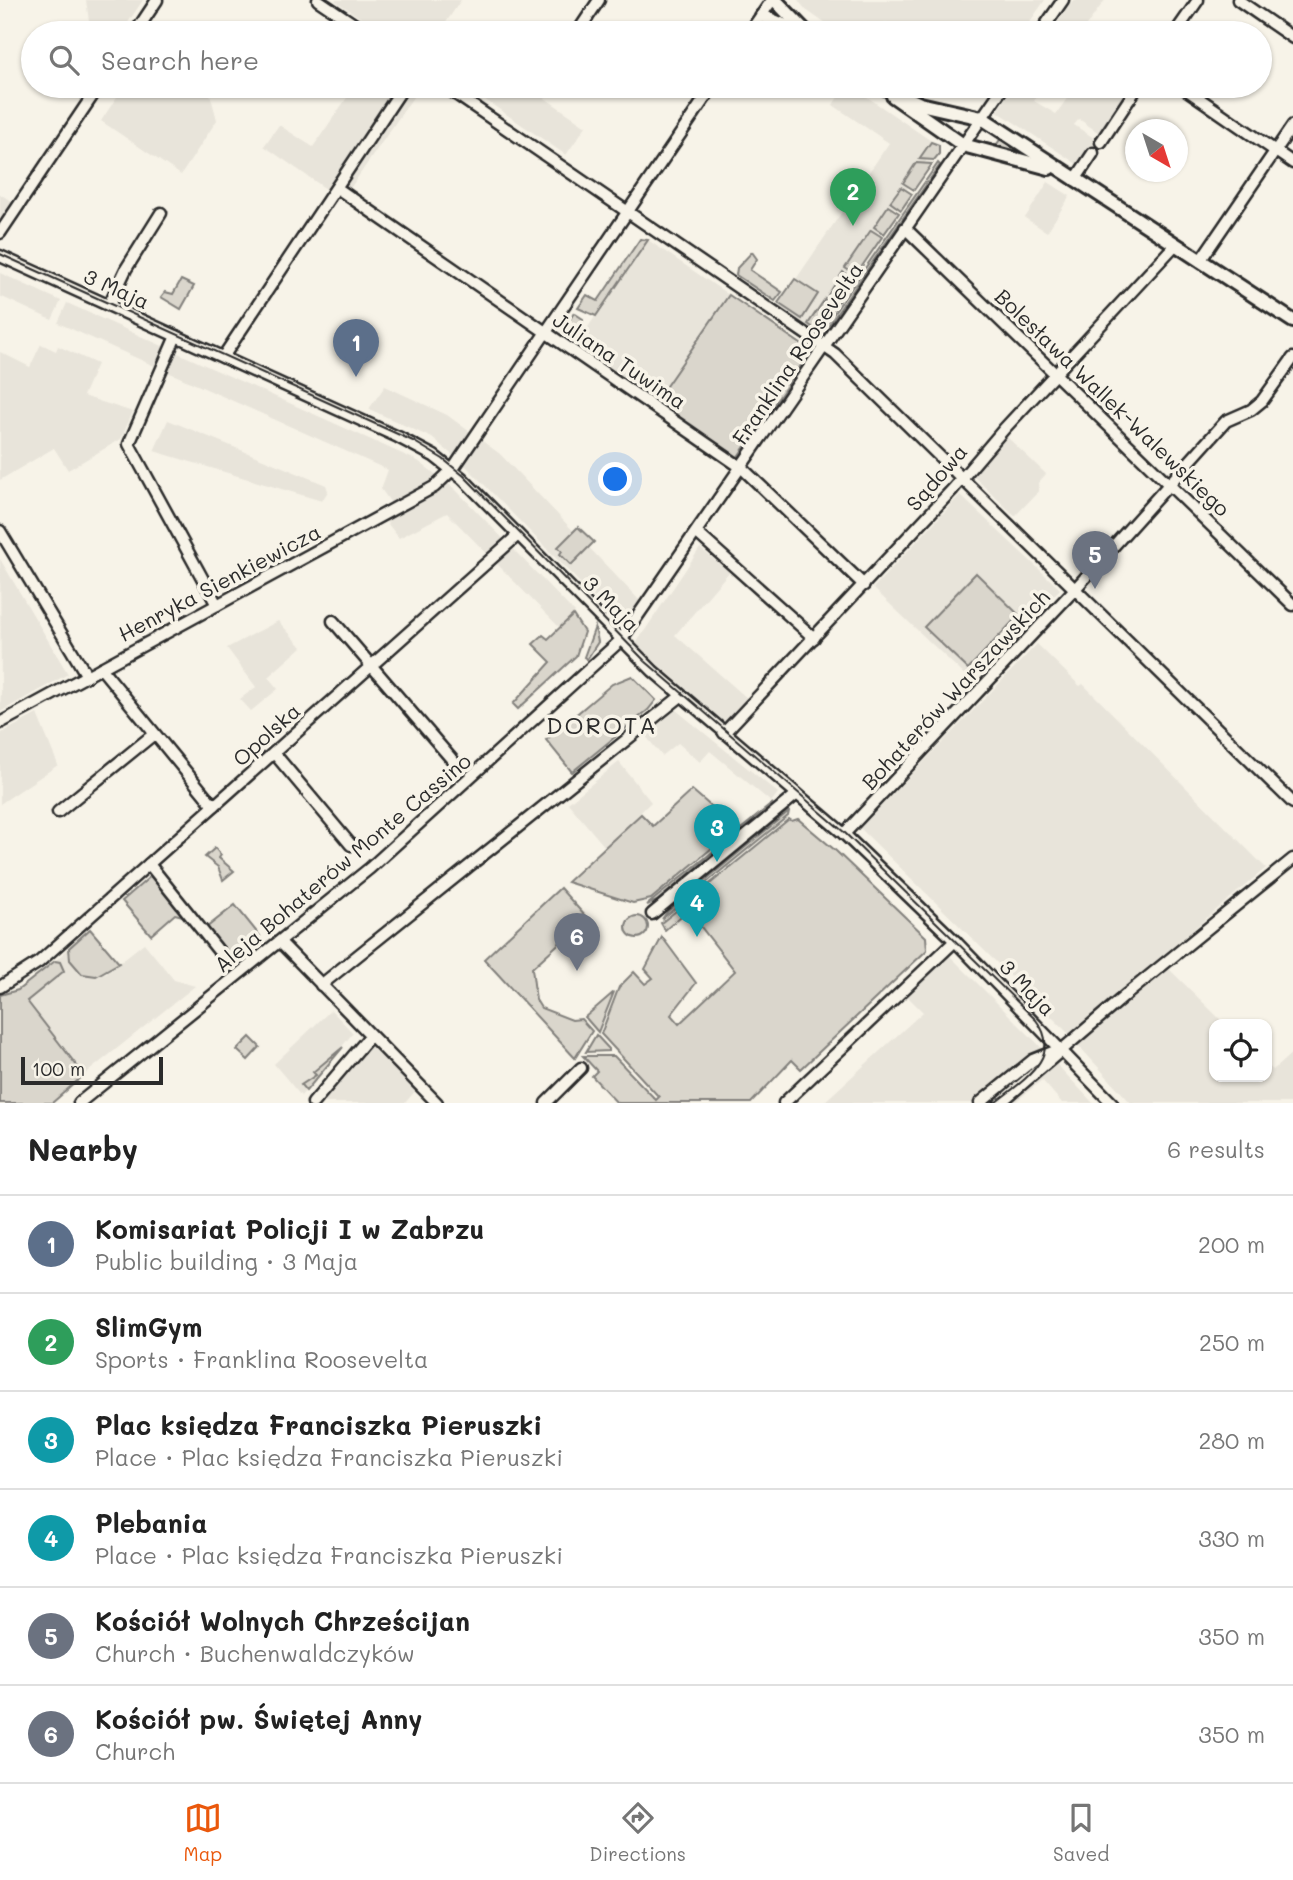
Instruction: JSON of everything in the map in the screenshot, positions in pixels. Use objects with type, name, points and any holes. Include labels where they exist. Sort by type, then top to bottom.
[{"type":"main road","points":[[774,0],[794,21]]},
{"type":"main road","points":[[762,16],[775,21]]},
{"type":"main road","points":[[895,98],[963,145],[1044,166],[1073,179]]},
{"type":"main road","points":[[907,98],[920,104],[982,118],[1293,321]]},
{"type":"street","points":[[143,21],[157,0]]},
{"type":"street","points":[[318,0],[349,21]]},
{"type":"street","points":[[585,21],[599,0]]},
{"type":"street","points":[[758,21],[774,0]]},
{"type":"street","points":[[1048,21],[1063,0]]},
{"type":"street","points":[[1183,21],[1198,0]]},
{"type":"street","points":[[1238,0],[1268,21]]},
{"type":"street","points":[[1272,23],[1293,38]]},
{"type":"street","points":[[0,233],[91,98]]},
{"type":"street","points":[[223,357],[396,98]]},
{"type":"street","points":[[461,98],[824,346],[1293,803]]},
{"type":"street","name":"Henryka Sienkiewicza","points":[[0,723],[434,487],[453,469],[705,98]]},
{"type":"street","name":"Franklina Roosevelta","points":[[621,640],[698,533],[996,98]]},
{"type":"street","points":[[1101,142],[1130,98]]},
{"type":"street","points":[[1199,98],[1293,163]]},
{"type":"street","points":[[1200,261],[1293,125]]},
{"type":"street","points":[[1073,179],[1093,153]]},
{"type":"street","name":"Juliana Tuwima","points":[[337,188],[742,468],[864,585]]},
{"type":"street","points":[[109,305],[126,269],[161,213]]},
{"type":"street","name":"Bolesława Wallek-Walewskiego","points":[[905,228],[1293,605]]},
{"type":"street","name":"Sądowa","points":[[724,733],[864,585],[1055,372],[1175,245]]},
{"type":"street","name":"3 Maja","points":[[0,256],[398,437],[453,469],[621,640],[681,696],[844,834],[955,941],[1112,1103]]},
{"type":"street","points":[[176,335],[128,444],[217,605]]},
{"type":"street","name":"Bohaterów Warszawskich","points":[[844,834],[1075,589],[1226,421],[1251,410],[1262,401],[1293,358]]},
{"type":"street","points":[[0,531],[87,676]]},
{"type":"street","points":[[698,533],[814,638]]},
{"type":"street","name":"Opolska","points":[[0,987],[39,962],[518,535]]},
{"type":"street","points":[[333,621],[455,763]]},
{"type":"street","name":"Aleja Bohaterów Monte Cassino","points":[[79,1103],[390,851],[621,640]]},
{"type":"street","points":[[101,668],[214,806]]},
{"type":"street","points":[[321,985],[681,696]]},
{"type":"street","points":[[58,812],[154,734]]},
{"type":"street","points":[[274,753],[351,845]]},
{"type":"street","points":[[652,914],[797,794]]},
{"type":"street","points":[[1000,1103],[1293,859]]},
{"type":"street","points":[[149,864],[225,959]]},
{"type":"street","points":[[784,1103],[955,941]]},
{"type":"street","points":[[280,942],[437,1103]]},
{"type":"street","points":[[313,1103],[370,1036]]},
{"type":"street","points":[[980,1103],[1033,1060],[1062,1049]]},
{"type":"street","points":[[546,1103],[581,1068]]},
{"type":"shaded area","points":[[86,0],[143,0],[129,21],[89,21]]},
{"type":"shaded area","points":[[334,0],[461,0],[447,21],[365,21]]},
{"type":"shaded area","points":[[798,0],[1045,0],[1030,21],[822,21],[806,10]]},
{"type":"shaded area","points":[[1073,0],[1105,0],[1090,21],[1058,21]]},
{"type":"shaded area","points":[[116,98],[211,98],[217,120],[181,175],[101,121]]},
{"type":"shaded area","points":[[347,98],[412,98],[342,200],[264,146],[279,125],[313,147]]},
{"type":"shaded area","points":[[483,98],[545,98],[586,126],[566,155]]},
{"type":"shaded area","points":[[837,98],[868,98],[937,145],[812,330],[777,307],[889,143],[833,105]]},
{"type":"shaded area","points":[[1006,98],[1036,98],[1034,101],[1056,114],[1067,98],[1124,98],[1099,133],[1079,119],[1074,125],[1097,140],[1080,166],[997,111]]},
{"type":"shaded area","points":[[1002,137],[1022,150],[1023,154],[994,148]]},
{"type":"shaded area","points":[[931,142],[939,145],[939,154],[934,160],[919,159]]},
{"type":"shaded area","points":[[916,163],[932,164],[914,190],[903,183]]},
{"type":"shaded area","points":[[938,163],[940,165],[829,325],[827,323]]},
{"type":"shaded area","points":[[1048,182],[1070,196],[1047,232],[1025,218]]},
{"type":"shaded area","points":[[901,187],[912,194],[901,210],[890,202]]},
{"type":"shaded area","points":[[0,194],[14,203],[0,224]]},
{"type":"shaded area","points":[[888,206],[899,213],[884,234],[874,227]]},
{"type":"shaded area","points":[[871,230],[882,237],[856,275],[845,268]]},
{"type":"shaded area","points":[[640,239],[648,240],[596,316],[578,308],[587,295],[598,301]]},
{"type":"shaded area","points":[[648,240],[729,295],[655,402],[575,346]]},
{"type":"shaded area","points":[[752,252],[757,259],[750,270],[782,292],[775,301],[736,275],[737,268]]},
{"type":"shaded area","points":[[843,272],[853,279],[838,302],[828,295]]},
{"type":"shaded area","points":[[0,273],[61,301],[52,320],[0,296]]},
{"type":"shaded area","points":[[795,279],[818,294],[802,319],[778,303]]},
{"type":"shaded area","points":[[181,280],[194,286],[181,309],[161,297],[165,292],[173,294]]},
{"type":"shaded area","points":[[729,295],[811,351],[737,458],[655,402]]},
{"type":"shaded area","points":[[825,299],[835,306],[818,331],[808,324]]},
{"type":"shaded area","points":[[67,303],[418,461],[455,489],[575,613],[560,628],[447,513],[399,538],[377,510],[391,503],[381,489],[388,470],[58,323]]},
{"type":"shaded area","points":[[574,313],[583,319],[581,336],[577,343],[563,329]]},
{"type":"shaded area","points":[[41,344],[56,351],[58,346],[97,364],[83,396],[133,412],[121,439],[68,470],[54,448],[0,480],[0,352],[30,367]]},
{"type":"shaded area","points":[[385,386],[447,415],[500,454],[640,601],[621,625],[467,467],[432,438],[369,409]]},
{"type":"shaded area","points":[[168,420],[326,485],[328,491],[322,501],[154,451]]},
{"type":"shaded area","points":[[1007,437],[1046,474],[1038,483],[1039,491],[1015,516],[972,475]]},
{"type":"shaded area","points":[[960,495],[1060,589],[972,682],[873,588]]},
{"type":"shaded area","points":[[578,527],[594,542],[571,565],[560,554],[562,551],[558,547]]},
{"type":"shaded area","points":[[700,548],[729,572],[675,635],[748,699],[726,723],[635,645]]},
{"type":"shaded area","points":[[0,559],[68,674],[0,712],[1,690]]},
{"type":"shaded area","points":[[976,573],[1019,615],[968,669],[924,627]]},
{"type":"shaded area","points":[[573,615],[584,632],[576,656],[518,709],[513,704],[551,662],[533,644],[543,635],[548,639]]},
{"type":"shaded area","points":[[278,621],[302,647],[268,677],[278,689],[251,711],[240,699],[256,687],[227,648]]},
{"type":"shaded area","points":[[595,627],[598,642],[587,659],[584,657]]},
{"type":"shaded area","points":[[1037,644],[1080,686],[1083,684],[1266,868],[1069,1034],[860,828]]},
{"type":"shaded area","points":[[632,676],[656,700],[648,710],[572,772],[546,740],[612,684]]},
{"type":"shaded area","points":[[676,710],[778,793],[771,802],[710,751],[700,762],[678,743],[662,756],[645,735]]},
{"type":"shaded area","points":[[37,714],[58,765],[0,804],[0,734]]},
{"type":"shaded area","points":[[619,762],[651,802],[605,847],[568,803]]},
{"type":"shaded area","points":[[692,790],[736,828],[651,899],[633,903],[567,882],[641,814],[653,826]]},
{"type":"shaded area","points":[[773,803],[657,901],[647,905]]},
{"type":"shaded area","points":[[789,811],[788,816],[662,919],[668,911]]},
{"type":"shaded area","points":[[789,819],[798,819],[836,851],[926,937],[927,950],[801,1069],[792,1060],[751,1103],[617,1103],[592,1076],[597,1071],[583,1056],[614,1056],[656,1100],[659,1097],[601,1034],[619,987],[634,972],[645,984],[653,978],[645,969],[662,937],[696,983],[671,1015],[679,1024],[735,971],[688,910],[694,897]]},
{"type":"shaded area","points":[[215,848],[221,855],[219,858],[234,871],[223,880],[218,867],[205,857]]},
{"type":"shaded area","points":[[152,875],[183,916],[175,914],[151,935],[122,901]]},
{"type":"shaded area","points":[[560,888],[587,918],[532,968],[536,1000],[541,1008],[572,1020],[581,1019],[592,1031],[575,1058],[484,959]]},
{"type":"shaded area","points":[[691,899],[686,912],[665,930],[661,923]]},
{"type":"shaded area","points":[[235,905],[260,936],[231,959],[206,928]]},
{"type":"shaded area","points":[[633,916],[641,916],[648,923],[648,931],[641,938],[633,938],[626,931],[626,923]]},
{"type":"shaded area","points":[[90,929],[119,963],[96,976],[82,974],[70,960],[69,948]]},
{"type":"shaded area","points":[[144,943],[174,980],[195,986],[84,1075],[26,1001],[64,971],[60,962],[55,961],[69,948],[68,955],[96,976],[106,973]]},
{"type":"shaded area","points":[[948,954],[1093,1103],[1062,1103],[1042,1080],[1014,1103],[823,1103],[923,1012],[905,994]]},
{"type":"shaded area","points":[[55,961],[60,962],[64,971],[27,1001],[84,1075],[52,1103],[0,1103],[0,995],[18,990]]},
{"type":"shaded area","points":[[1168,968],[1220,1019],[1209,1019],[1209,1082],[1272,1082],[1272,1069],[1293,1052],[1293,1103],[1131,1103],[1078,1045]]},
{"type":"shaded area","points":[[614,992],[598,1032],[585,1017]]},
{"type":"shaded area","points":[[331,1010],[353,1033],[301,1096],[274,1064]]},
{"type":"shaded area","points":[[596,1035],[609,1049],[609,1051],[586,1052]]},
{"type":"shaded area","points":[[250,1037],[260,1047],[248,1060],[237,1050]]},
{"type":"shaded area","points":[[369,1045],[416,1090],[405,1103],[319,1103]]},
{"type":"shaded area","points":[[343,1047],[306,1091],[301,1085],[316,1075],[313,1072]]},
{"type":"tram line","points":[[0,254],[413,441],[443,459],[464,476],[645,661],[845,833],[1036,1020],[1044,1033],[1042,1057],[1027,1077],[995,1103]]},
{"type":"place","name":"SlimGym","points":[[853,226]]},
{"type":"place","name":"Komisariat Policji I w Zabrzu","points":[[356,377]]},
{"type":"place","name":"Kościół Wolnych Chrześcijan","points":[[1095,589]]},
{"type":"place","name":"Plac księdza Franciszka Pieruszki","points":[[717,862]]},
{"type":"place","name":"Plebania","points":[[697,937]]},
{"type":"place","name":"Kościół pw. Świętej Anny","points":[[577,971]]},
{"type":"district","name":"DOROTA","points":[[602,724]]}]
